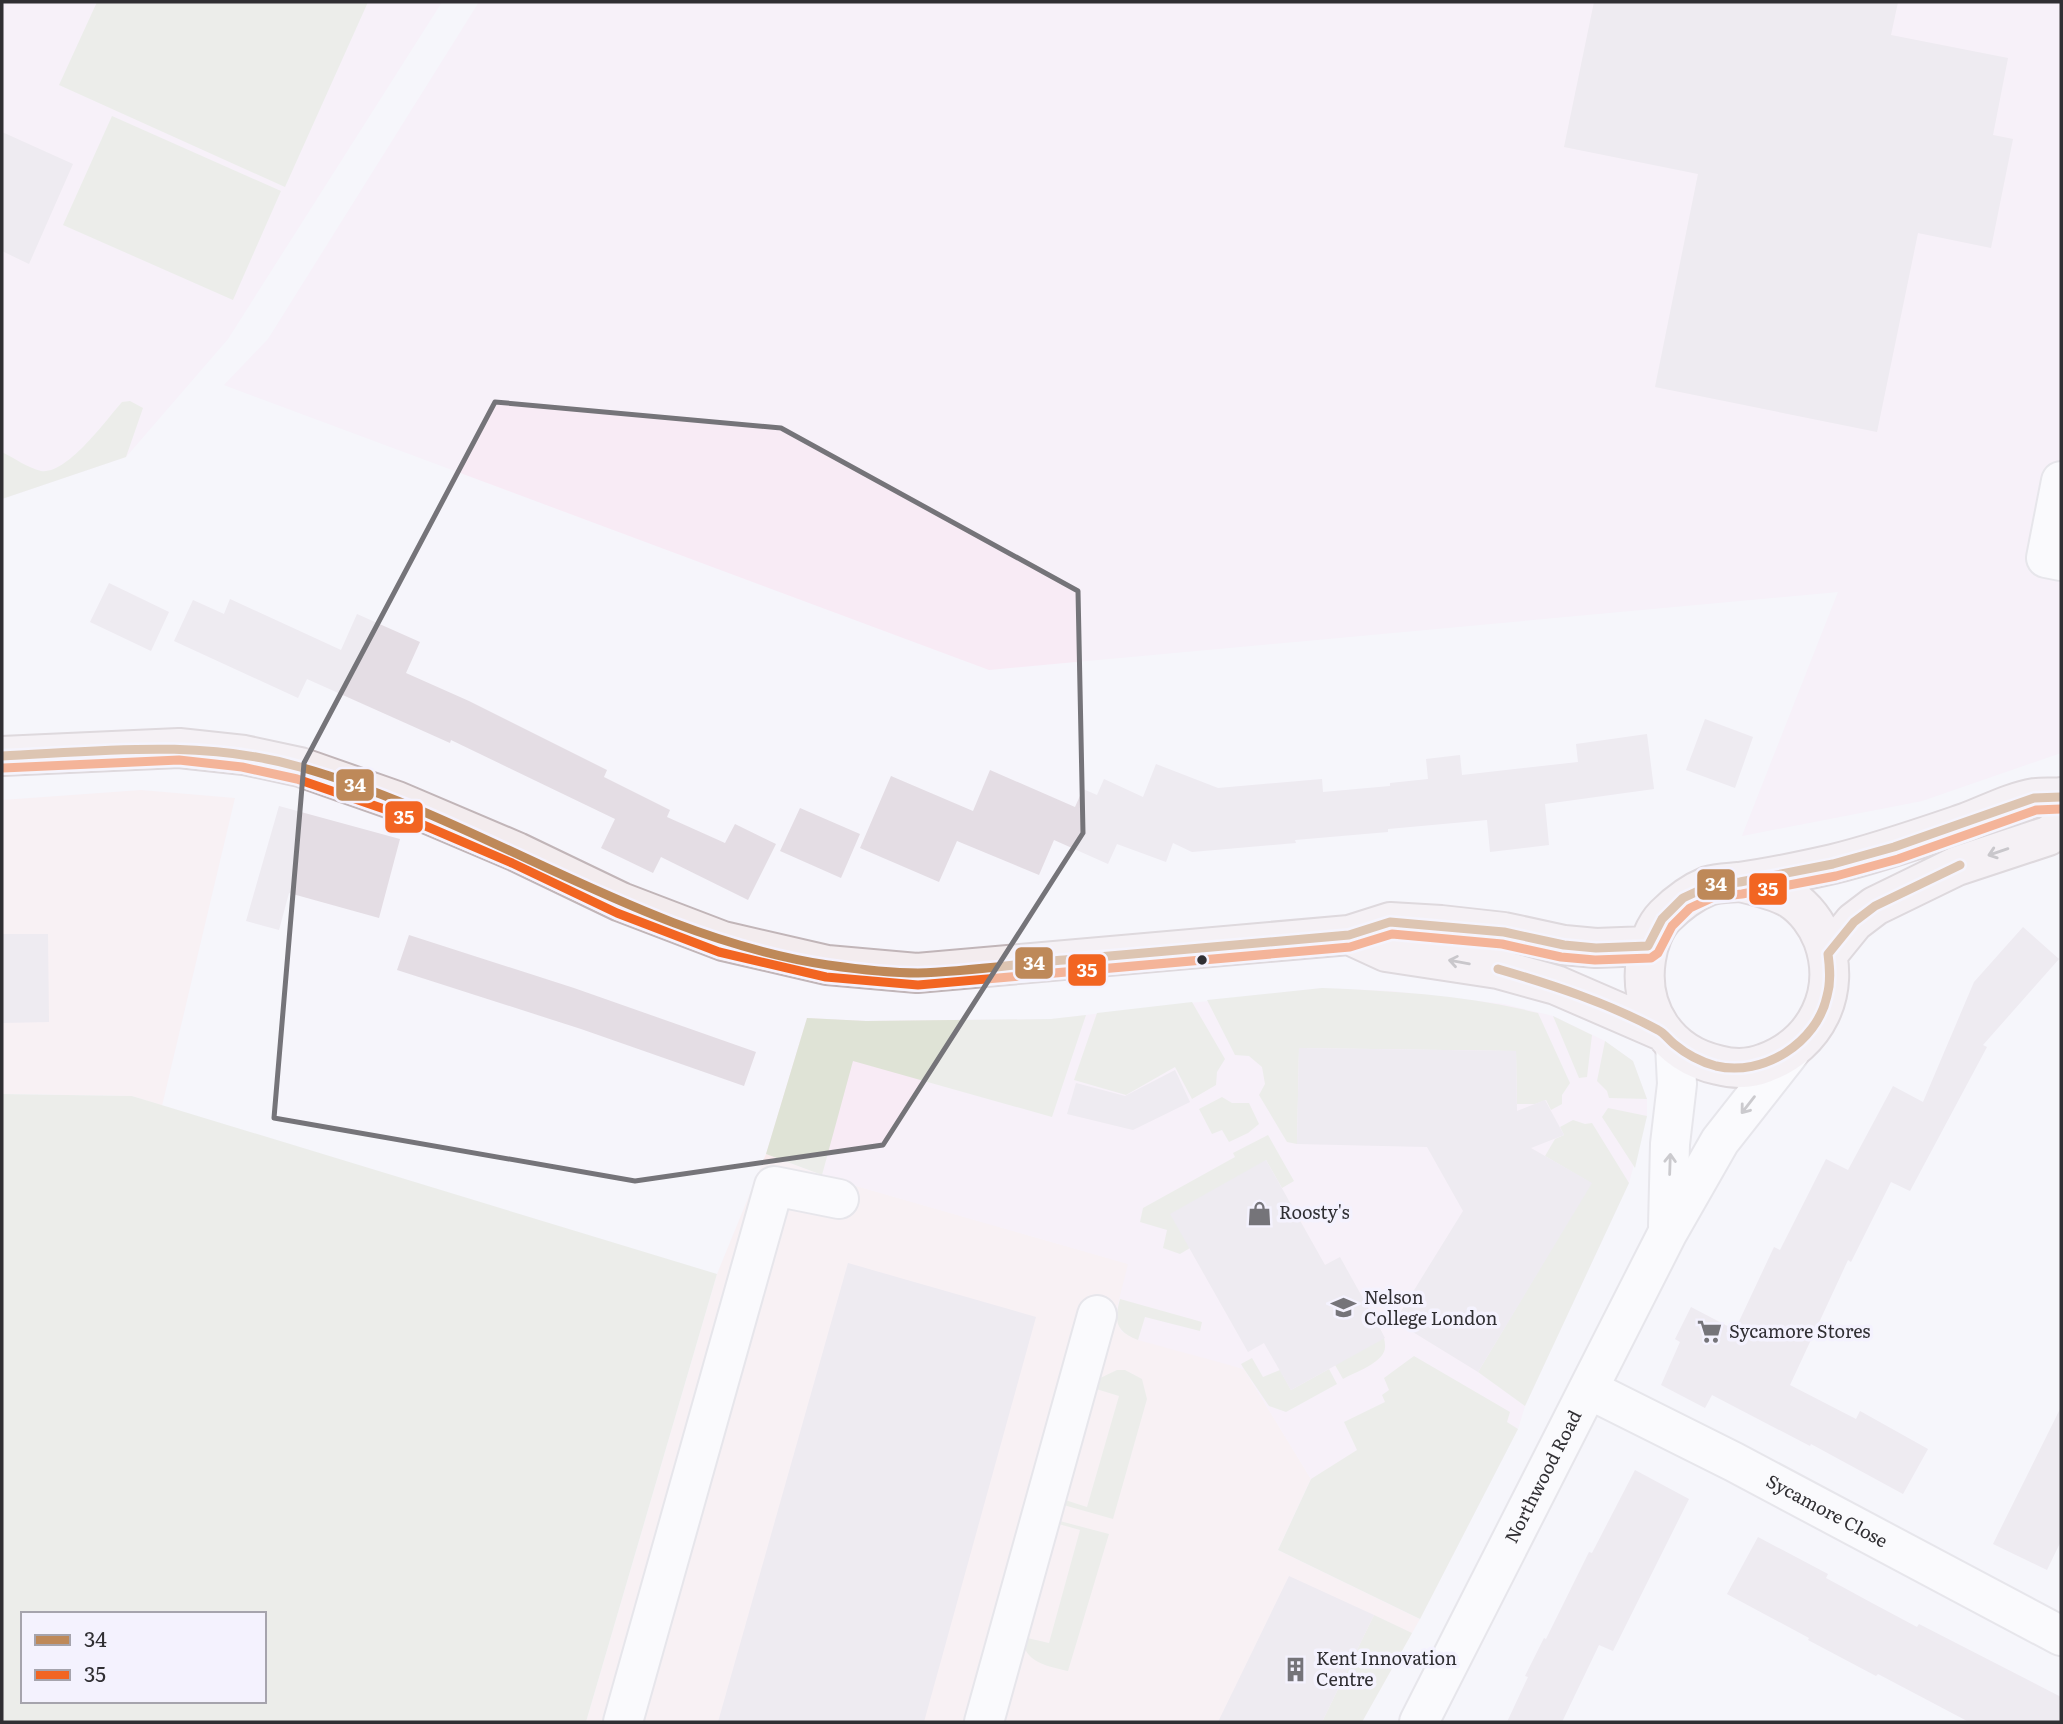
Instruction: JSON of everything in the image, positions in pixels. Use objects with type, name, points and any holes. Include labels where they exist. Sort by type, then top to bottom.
[{"type":"main road","points":[[2,756],[179,748],[244,755],[300,767],[397,801],[517,852],[621,902],[723,941],[827,965],[917,973],[1349,935],[1390,922],[1504,932],[1564,945],[1596,948],[1648,946]]},
{"type":"main road","points":[[1669,1038],[1648,1005],[1643,975],[1648,946],[1662,919],[1684,898],[1711,885],[1741,882],[1833,864],[1894,847],[2034,798],[2061,797]]},
{"type":"main road","points":[[1828,954],[1854,922],[1875,905],[1957,866],[2048,836],[2061,827]]},
{"type":"main road","points":[[1349,935],[1386,952],[1498,969],[1556,985],[1669,1038],[1702,1061],[1732,1068],[1762,1065],[1790,1052],[1810,1032],[1824,1009],[1830,981],[1828,954],[1820,932],[1808,913],[1790,898],[1741,882]]},
{"type":"street","points":[[2061,481],[2046,558],[2061,561]]},
{"type":"street","name":"Northwood Road","points":[[1668,1232],[1670,1144],[1677,1084],[1669,1038]]},
{"type":"street","name":"Northwood Road","points":[[1419,1722],[1668,1232],[1720,1141],[1790,1052]]},
{"type":"street","points":[[623,1722],[774,1186],[839,1199]]},
{"type":"street","points":[[984,1722],[1097,1315]]},
{"type":"street","name":"Sycamore Close","points":[[1590,1390],[1734,1462],[2061,1636]]},
{"type":"highlighted area","points":[[495,402],[781,428],[1078,591],[1083,833],[883,1145],[635,1181],[274,1118],[304,763]]},
{"type":"shaded area","points":[[2,2],[442,2],[228,339],[126,457],[2,499]]},
{"type":"shaded area","points":[[97,2],[368,2],[285,187],[59,85]]},
{"type":"shaded area","points":[[479,2],[2061,2],[2061,753],[1922,801],[1742,836],[1838,592],[989,670],[224,385],[268,339]]},
{"type":"shaded area","points":[[112,116],[281,191],[233,300],[63,225]]},
{"type":"shaded area","points":[[130,401],[143,408],[126,457],[2,499],[2,452],[36,470],[51,470],[74,456],[122,402]]},
{"type":"shaded area","points":[[141,790],[235,798],[162,1106],[132,1096],[2,1094],[2,800]]},
{"type":"shaded area","name":"Nelson College London","points":[[1322,988],[1392,991],[1504,1004],[1553,1016],[1605,1041],[1633,1061],[1647,1099],[1647,1116],[1629,1183],[1525,1406],[1518,1429],[1420,1619],[1278,1550],[1311,1479],[1244,1369],[1138,1340],[1121,1331],[1115,1316],[1128,1264],[832,1179],[766,1154],[807,1018],[866,1021],[1051,1019]]},
{"type":"shaded area","points":[[1322,988],[1457,998],[1538,1013],[1570,1083],[1562,1095],[1562,1104],[1551,1110],[1546,1100],[1535,1104],[1517,1104],[1516,1051],[1299,1048],[1297,1144],[1287,1142],[1259,1095],[1265,1084],[1262,1067],[1249,1056],[1235,1055],[1207,1000]]},
{"type":"shaded area","points":[[1192,1002],[1225,1059],[1217,1072],[1216,1085],[1192,1099],[1175,1067],[1126,1095],[1074,1080],[1097,1013]]},
{"type":"shaded area","points":[[1086,1015],[1052,1117],[853,1061],[822,1175],[766,1154],[807,1018],[866,1021],[1051,1019]]},
{"type":"shaded area","points":[[1553,1016],[1592,1035],[1587,1077],[1579,1078]]},
{"type":"shaded area","points":[[1605,1041],[1633,1061],[1647,1099],[1609,1098],[1607,1091],[1597,1081]]},
{"type":"shaded area","points":[[2,1094],[132,1096],[717,1274],[586,1722],[2,1722]]},
{"type":"shaded area","points":[[1222,1097],[1232,1103],[1249,1103],[1259,1124],[1229,1142],[1222,1130],[1212,1134],[1199,1109]]},
{"type":"shaded area","points":[[1608,1108],[1647,1116],[1635,1168],[1602,1117]]},
{"type":"shaded area","points":[[1573,1120],[1592,1123],[1629,1183],[1525,1406],[1478,1372],[1591,1183],[1545,1156],[1555,1139],[1564,1135],[1560,1127]]},
{"type":"shaded area","points":[[1268,1135],[1294,1181],[1282,1188],[1266,1160],[1190,1248],[1180,1254],[1163,1248],[1167,1230],[1140,1222],[1143,1208],[1235,1157],[1233,1153]]},
{"type":"shaded area","points":[[766,1154],[832,1179],[1129,1264],[1115,1316],[1194,1354],[1244,1369],[1311,1479],[1278,1550],[1420,1619],[1362,1722],[586,1722],[717,1274]]},
{"type":"shaded area","points":[[1120,1299],[1202,1322],[1200,1331],[1145,1317],[1138,1340],[1130,1337],[1118,1324]]},
{"type":"shaded area","points":[[1377,1323],[1385,1342],[1381,1356],[1369,1366],[1343,1379],[1335,1365],[1364,1330]]},
{"type":"shaded area","points":[[1414,1356],[1510,1412],[1507,1422],[1518,1429],[1420,1619],[1278,1550],[1311,1479],[1357,1450],[1344,1422],[1385,1402],[1382,1395],[1389,1390],[1384,1378]]},
{"type":"shaded area","points":[[1252,1358],[1263,1377],[1280,1370],[1291,1390],[1329,1369],[1337,1384],[1286,1412],[1269,1406],[1244,1369],[1241,1364]]},
{"type":"shaded area","points":[[1117,1370],[1125,1370],[1142,1379],[1147,1399],[1113,1519],[1060,1504],[1062,1499],[1087,1507],[1119,1396],[1093,1388],[1096,1380]]},
{"type":"shaded area","points":[[1056,1520],[1109,1534],[1068,1671],[1038,1662],[1027,1652],[1023,1637],[1049,1643],[1080,1530],[1055,1523]]},
{"type":"shaded area","points":[[1374,1615],[1412,1633],[1362,1722],[1322,1722]]},
{"type":"building","points":[[1594,2],[1898,2],[1891,35],[2008,58],[1993,135],[2013,139],[1991,248],[1918,233],[1877,432],[1655,387],[1698,174],[1564,147]]},
{"type":"building","points":[[2,132],[73,164],[29,264],[2,251]]},
{"type":"building","points":[[109,583],[169,612],[151,651],[90,622]]},
{"type":"building","points":[[230,599],[341,650],[357,614],[420,642],[406,673],[469,701],[607,770],[604,777],[670,810],[667,817],[725,843],[735,824],[776,844],[748,900],[661,857],[653,873],[601,848],[615,819],[451,740],[450,743],[307,679],[298,698],[174,641],[193,600],[224,614]]},
{"type":"building","points":[[1705,719],[1753,737],[1735,788],[1686,770]]},
{"type":"building","points":[[1647,734],[1654,789],[1545,804],[1549,845],[1490,852],[1487,820],[1295,840],[1296,843],[1192,852],[1173,843],[1166,862],[1117,844],[1108,864],[1054,840],[1039,875],[957,841],[939,882],[860,848],[891,776],[973,811],[990,770],[1075,807],[1083,789],[1097,795],[1104,779],[1143,797],[1156,764],[1218,788],[1322,779],[1323,792],[1390,786],[1390,783],[1428,779],[1426,759],[1460,755],[1462,775],[1578,762],[1576,744]]},
{"type":"building","points":[[279,806],[400,839],[379,918],[289,893],[279,930],[246,921]]},
{"type":"building","points":[[800,808],[860,834],[841,878],[780,851]]},
{"type":"building","points":[[2023,927],[2059,959],[1983,1045],[1987,1047],[1910,1191],[1891,1182],[1851,1262],[1848,1260],[1790,1385],[1856,1419],[1860,1411],[1928,1449],[1903,1494],[1712,1395],[1705,1408],[1661,1385],[1680,1342],[1675,1339],[1691,1307],[1735,1330],[1774,1247],[1780,1250],[1826,1159],[1848,1170],[1893,1086],[1923,1102],[1974,982]]},
{"type":"building","points":[[2,934],[48,934],[49,1022],[2,1023]]},
{"type":"building","points":[[409,935],[574,988],[756,1052],[744,1086],[581,1029],[397,970]]},
{"type":"building","points":[[1299,1048],[1516,1051],[1517,1111],[1545,1100],[1564,1135],[1531,1148],[1592,1183],[1478,1372],[1395,1321],[1463,1211],[1427,1147],[1297,1144]]},
{"type":"building","points":[[1175,1070],[1190,1102],[1133,1130],[1067,1114],[1076,1083],[1125,1096]]},
{"type":"building","points":[[1266,1160],[1325,1265],[1340,1257],[1385,1338],[1291,1390],[1264,1343],[1248,1352],[1170,1214]]},
{"type":"building","points":[[848,1263],[1036,1317],[924,1722],[718,1722]]},
{"type":"building","points":[[2061,1407],[2061,1541],[2047,1570],[1993,1544]]},
{"type":"building","points":[[1635,1470],[1689,1499],[1613,1651],[1599,1645],[1562,1722],[1507,1722],[1544,1638],[1546,1639],[1589,1552],[1592,1553]]},
{"type":"building","points":[[1758,1537],[1828,1574],[1826,1578],[1917,1627],[1919,1624],[2061,1697],[2061,1722],[1969,1722],[1878,1674],[1876,1676],[1727,1594]]},
{"type":"building","name":"Kent Innovation Centre","points":[[1289,1576],[1374,1615],[1322,1722],[1218,1722]]},
{"type":"transit line","name":"34","points":[[2,756],[152,749],[263,758],[367,789],[626,903],[692,929],[759,951],[828,965],[907,973],[1349,935],[1390,922],[1504,932],[1564,945],[1596,948],[1648,946],[1662,919],[1683,898],[1711,885],[1833,864],[1894,847],[2034,798],[2061,797]]},
{"type":"transit line","name":"35","points":[[3,768],[179,760],[242,767],[297,779],[393,812],[512,863],[617,913],[719,952],[826,977],[918,985],[1350,947],[1392,934],[1502,944],[1561,957],[1595,960],[1651,958],[1658,953],[1672,926],[1690,908],[1714,897],[1836,876],[1898,859],[2036,810],[2061,809]]},
{"type":"transit line","name":"34","points":[[1498,969],[1560,988],[1620,1011],[1660,1031],[1684,1051],[1705,1062],[1734,1068],[1752,1066],[1785,1053],[1800,1042],[1812,1028],[1821,1013],[1828,991],[1828,954],[1854,922],[1875,906],[1960,865]]},
{"type":"place","name":"Roosty's","points":[[1259,1213]]},
{"type":"place","name":"Nelson College London","points":[[1344,1308]]},
{"type":"place","name":"Sycamore Stores","points":[[1709,1332]]},
{"type":"place","name":"Kent Innovation Centre","points":[[1296,1669]]}]
